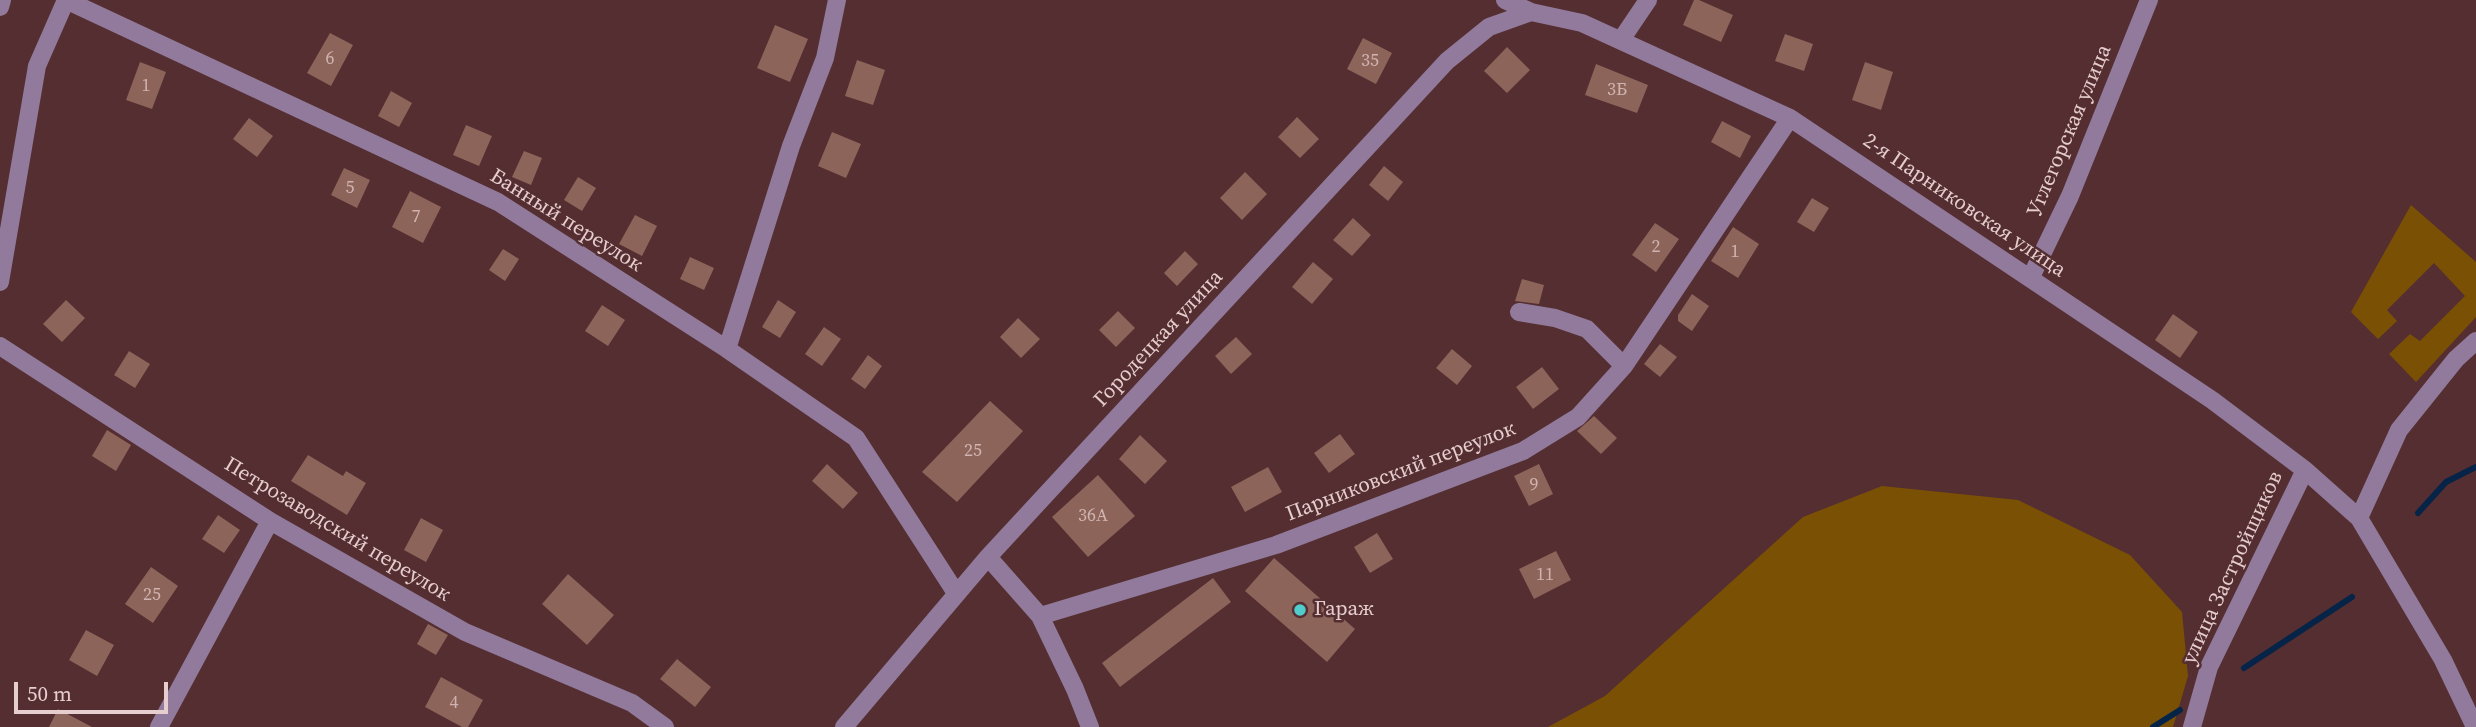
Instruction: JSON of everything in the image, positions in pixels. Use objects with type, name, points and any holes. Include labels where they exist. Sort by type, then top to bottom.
[{"type":"street","points":[[0,7],[2,0]]},
{"type":"street","points":[[0,282],[37,66],[66,0]]},
{"type":"street","name":"Банный переулок","points":[[66,0],[498,202],[727,349],[856,438],[956,593]]},
{"type":"street","points":[[727,349],[791,146],[825,58],[837,0]]},
{"type":"street","name":"2-я Парниковская улица","points":[[1505,0],[1531,12],[1582,23],[1790,118],[2212,400],[2305,470],[2359,518],[2443,660],[2475,727]]},
{"type":"street","points":[[1621,40],[1648,0]]},
{"type":"street","name":"Углегорская улица","points":[[2031,277],[2070,196],[2149,0]]},
{"type":"street","name":"Городецкая улица","points":[[844,727],[988,557],[1447,61],[1489,27],[1531,12]]},
{"type":"street","name":"Парниковский переулок","points":[[1040,616],[1276,545],[1523,451],[1578,417],[1624,366],[1790,118]]},
{"type":"street","points":[[1519,312],[1555,318],[1587,329],[1624,366]]},
{"type":"street","points":[[2359,518],[2399,430],[2456,359],[2476,341]]},
{"type":"street","name":"Петрозаводский переулок","points":[[0,346],[270,521],[466,632],[632,703],[665,727]]},
{"type":"street","name":"улица Застройщиков","points":[[2192,727],[2209,667],[2305,470]]},
{"type":"street","points":[[159,727],[270,521]]},
{"type":"street","points":[[988,557],[1040,616],[1090,727]]},
{"type":"shaded area","points":[[2411,205],[2476,262],[2476,317],[2416,382],[2389,354],[2410,334],[2420,341],[2465,296],[2434,263],[2387,310],[2397,321],[2378,339],[2351,312]]},
{"type":"shaded area","points":[[1882,486],[2018,500],[2130,555],[2182,612],[2188,676],[2173,727],[1548,727],[1605,696],[1803,517]]},
{"type":"building","points":[[1694,0],[1733,15],[1721,42],[1683,25]]},
{"type":"building","points":[[775,25],[808,39],[790,82],[757,68]]},
{"type":"building","points":[[330,33],[353,45],[331,86],[307,73]]},
{"type":"building","points":[[1785,34],[1813,44],[1804,71],[1775,61]]},
{"type":"building","points":[[1363,38],[1392,53],[1376,84],[1347,69]]},
{"type":"building","points":[[1507,47],[1530,70],[1507,93],[1484,71]]},
{"type":"building","points":[[857,60],[885,70],[873,105],[845,96]]},
{"type":"building","points":[[140,62],[166,72],[152,109],[126,100]]},
{"type":"building","points":[[1865,62],[1893,72],[1881,110],[1852,100]]},
{"type":"building","points":[[1596,64],[1648,85],[1637,113],[1585,95]]},
{"type":"building","points":[[391,91],[412,103],[399,127],[378,116]]},
{"type":"building","points":[[1297,117],[1319,139],[1300,158],[1278,137]]},
{"type":"building","points":[[249,118],[273,136],[257,157],[233,139]]},
{"type":"building","points":[[1722,121],[1751,136],[1740,158],[1711,142]]},
{"type":"building","points":[[466,125],[492,136],[479,166],[453,155]]},
{"type":"building","points":[[832,132],[861,144],[846,178],[818,166]]},
{"type":"building","points":[[524,151],[542,158],[531,185],[512,177]]},
{"type":"building","points":[[1384,166],[1403,182],[1388,201],[1369,185]]},
{"type":"building","points":[[344,168],[370,180],[357,208],[331,195]]},
{"type":"building","points":[[1245,172],[1267,194],[1242,220],[1220,198]]},
{"type":"building","points":[[578,177],[596,188],[582,211],[564,200]]},
{"type":"building","points":[[410,191],[441,207],[423,243],[392,227]]},
{"type":"building","points":[[1812,198],[1829,208],[1814,232],[1797,222]]},
{"type":"building","points":[[635,215],[657,226],[642,256],[619,244]]},
{"type":"building","points":[[1353,218],[1371,235],[1352,256],[1333,240]]},
{"type":"building","points":[[1655,223],[1679,239],[1656,272],[1632,255]]},
{"type":"building","points":[[1733,227],[1759,244],[1738,278],[1711,261]]},
{"type":"building","points":[[503,249],[519,259],[505,281],[489,270]]},
{"type":"building","points":[[1185,251],[1198,264],[1177,286],[1164,273]]},
{"type":"building","points":[[690,257],[714,268],[704,290],[680,279]]},
{"type":"building","points":[[1313,262],[1333,279],[1312,304],[1292,287]]},
{"type":"building","points":[[1522,279],[1544,285],[1539,304],[1515,301]]},
{"type":"building","points":[[1692,294],[1709,306],[1692,331],[1678,321],[1678,315]]},
{"type":"building","points":[[66,300],[85,318],[62,342],[43,324]]},
{"type":"building","points":[[778,300],[796,312],[780,338],[762,327]]},
{"type":"building","points":[[602,305],[625,320],[608,346],[585,331]]},
{"type":"building","points":[[1118,311],[1135,328],[1116,347],[1099,330]]},
{"type":"building","points":[[2173,314],[2198,332],[2180,358],[2155,340]]},
{"type":"building","points":[[1018,318],[1040,339],[1021,358],[1000,337]]},
{"type":"building","points":[[824,327],[841,339],[822,366],[805,354]]},
{"type":"building","points":[[1236,337],[1252,354],[1231,374],[1215,356]]},
{"type":"building","points":[[1660,344],[1677,357],[1660,377],[1644,364]]},
{"type":"building","points":[[1452,349],[1472,366],[1457,385],[1436,368]]},
{"type":"building","points":[[129,351],[150,364],[135,388],[114,375]]},
{"type":"building","points":[[868,355],[882,366],[865,389],[851,379]]},
{"type":"building","points":[[1542,367],[1559,389],[1533,409],[1516,387]]},
{"type":"building","points":[[990,401],[1023,431],[957,502],[922,472]]},
{"type":"building","points":[[1594,416],[1617,438],[1601,454],[1577,431]]},
{"type":"building","points":[[107,430],[131,445],[116,471],[92,456]]},
{"type":"building","points":[[1340,434],[1355,454],[1329,473],[1314,453]]},
{"type":"building","points":[[1140,435],[1167,461],[1145,484],[1119,459]]},
{"type":"building","points":[[308,455],[343,476],[346,471],[366,483],[347,515],[291,481]]},
{"type":"building","points":[[827,464],[858,493],[843,509],[812,481]]},
{"type":"building","points":[[1539,464],[1553,494],[1529,506],[1514,476]]},
{"type":"building","points":[[1268,467],[1282,492],[1245,512],[1231,487]]},
{"type":"building","points":[[1098,475],[1135,516],[1088,557],[1052,517]]},
{"type":"building","points":[[218,515],[240,530],[224,553],[202,539]]},
{"type":"building","points":[[421,518],[443,530],[426,562],[404,550]]},
{"type":"building","points":[[1377,533],[1393,559],[1370,573],[1354,547]]},
{"type":"building","points":[[1556,551],[1571,580],[1534,599],[1519,569]]},
{"type":"building","name":"Гараж","points":[[1274,558],[1355,629],[1327,662],[1245,591]]},
{"type":"building","points":[[151,567],[178,586],[153,623],[125,604]]},
{"type":"building","points":[[568,574],[614,615],[587,645],[542,604]]},
{"type":"building","points":[[1213,578],[1231,602],[1120,687],[1102,663]]},
{"type":"building","points":[[428,624],[448,635],[436,655],[417,644]]},
{"type":"building","points":[[86,630],[114,645],[97,676],[69,660]]},
{"type":"building","points":[[677,659],[711,687],[695,707],[660,679]]},
{"type":"building","points":[[441,677],[483,700],[468,727],[462,727],[425,707]]},
{"type":"building","points":[[58,709],[92,727],[49,727]]},
{"type":"waterway","points":[[2418,513],[2446,482],[2476,467]]},
{"type":"waterway","points":[[2244,668],[2352,597]]},
{"type":"waterway","points":[[2153,727],[2180,710]]},
{"type":"place","name":"Гараж","points":[[1300,610]]}]
